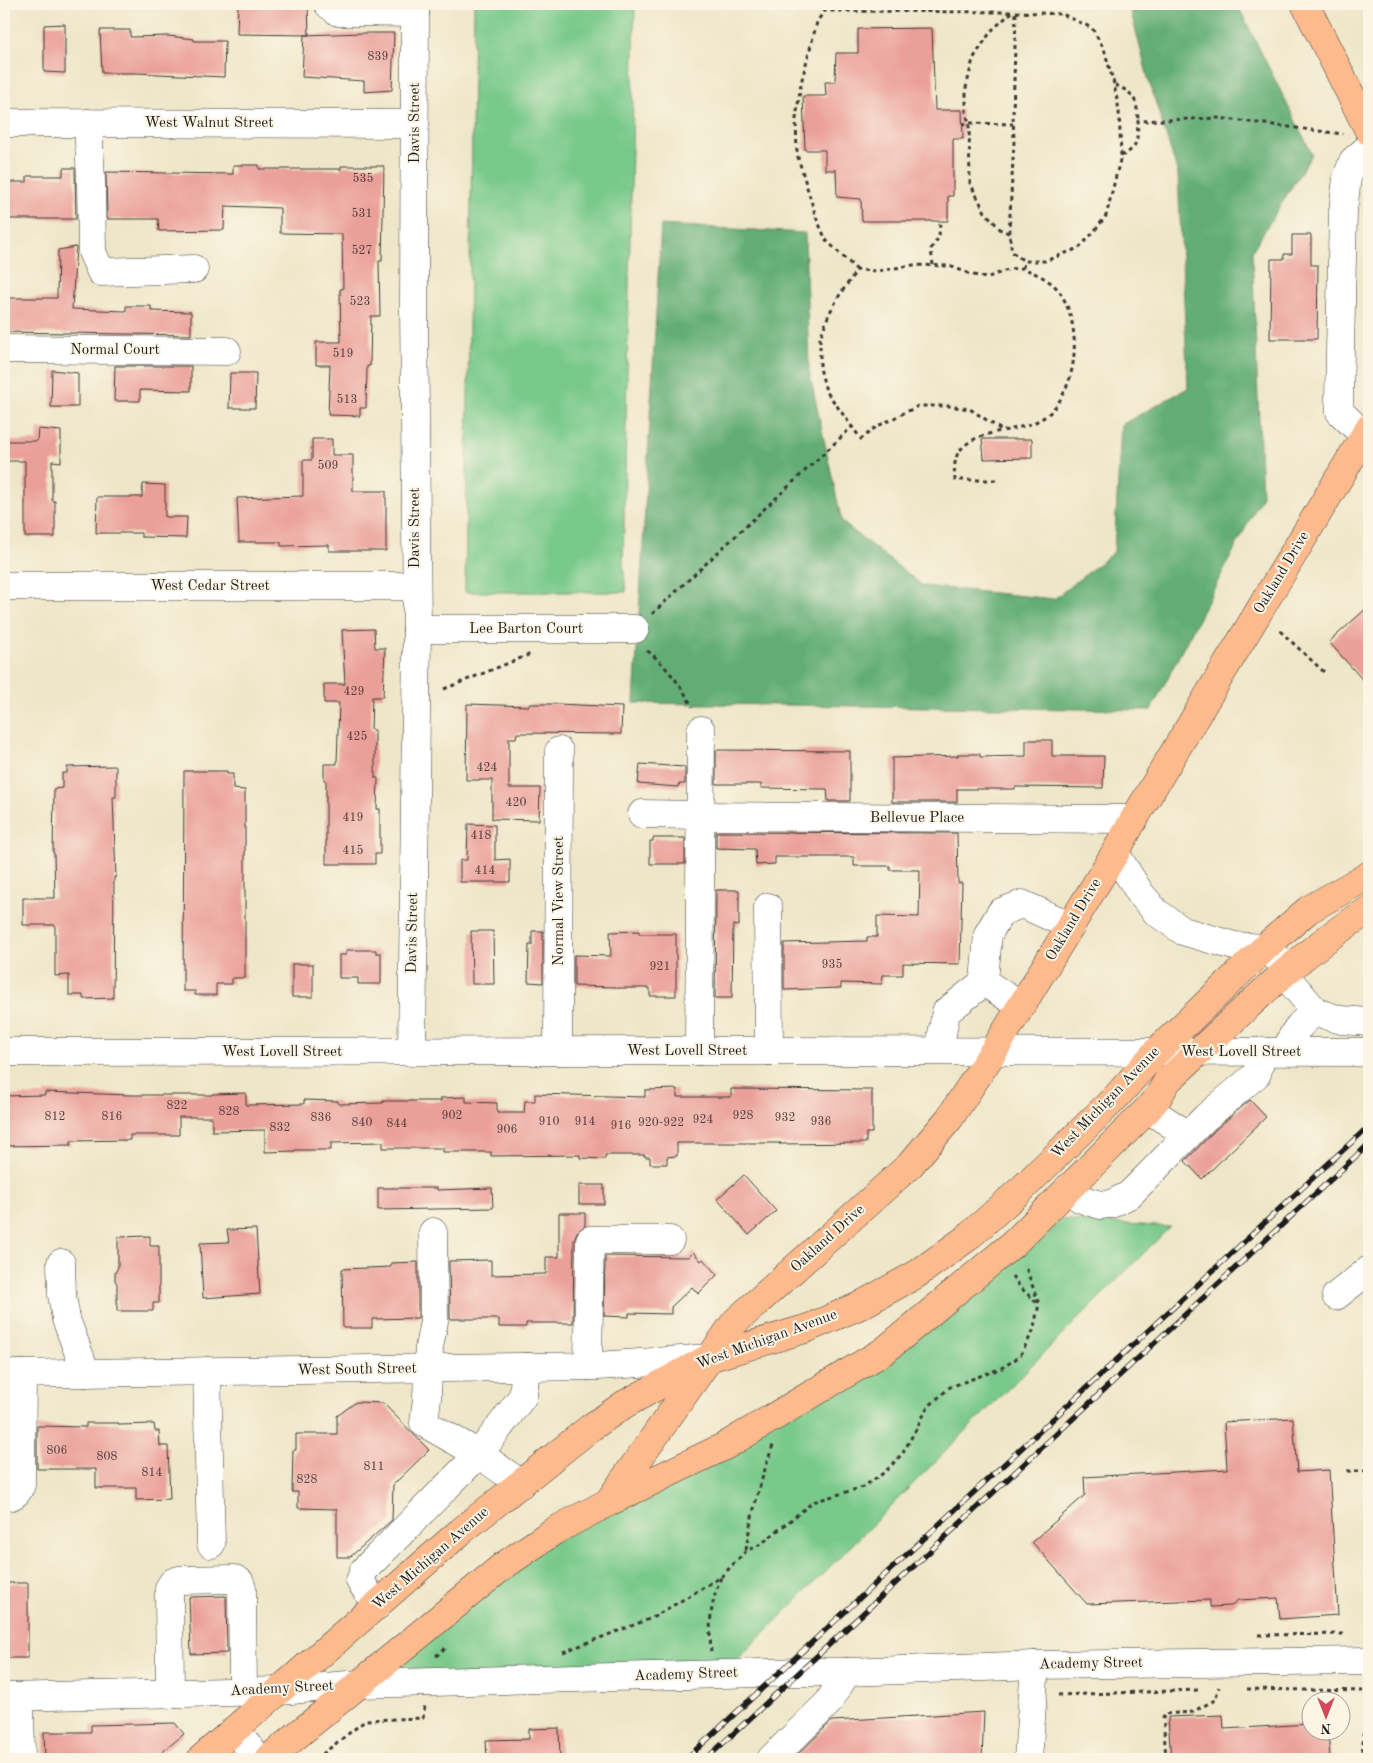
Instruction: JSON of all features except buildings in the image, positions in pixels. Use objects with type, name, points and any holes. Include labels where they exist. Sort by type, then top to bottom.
[{"type":"main road","points":[[1305,4],[1362,138]]},
{"type":"main road","name":"Oakland Drive","points":[[608,1502],[735,1322],[910,1165],[949,1119],[993,1052],[1070,926],[1367,432]]},
{"type":"main road","name":"West Michigan Avenue","points":[[201,1759],[280,1692],[460,1532],[590,1428],[625,1404],[709,1358],[808,1328],[859,1306],[917,1274],[967,1238],[1025,1186],[1117,1096],[1156,1052],[1264,948],[1308,910],[1369,875]]},
{"type":"main road","name":"West Michigan Avenue","points":[[268,1759],[503,1566],[554,1531],[608,1502],[725,1446],[884,1351],[1014,1243],[1148,1109],[1168,1080],[1286,970],[1369,910]]},
{"type":"street","points":[[328,4],[338,12],[415,8]]},
{"type":"street","name":"Davis Street","points":[[412,1052],[417,629],[415,586],[415,8]]},
{"type":"street","name":"West Walnut Street","points":[[4,123],[415,124]]},
{"type":"street","points":[[88,123],[92,180],[92,252],[101,272],[194,269]]},
{"type":"street","points":[[1362,138],[1346,178],[1343,211],[1340,412],[1367,432]]},
{"type":"street","name":"Normal Court","points":[[4,349],[227,351]]},
{"type":"street","name":"West Cedar Street","points":[[4,586],[415,586]]},
{"type":"street","name":"Lee Barton Court","points":[[417,629],[639,639]]},
{"type":"street","points":[[699,1051],[701,730]]},
{"type":"street","name":"Normal View Street","points":[[558,1051],[560,751]]},
{"type":"street","name":"Bellevue Place","points":[[642,814],[1134,819]]},
{"type":"street","points":[[1115,852],[1140,893],[1156,912],[1183,931],[1234,946],[1264,948],[1286,970],[1316,1012],[1341,1020],[1369,1022]]},
{"type":"street","points":[[939,1051],[946,1012],[984,982],[988,934],[1001,912],[1022,904],[1070,926]]},
{"type":"street","points":[[768,907],[769,1051]]},
{"type":"street","points":[[984,982],[1021,1006]]},
{"type":"street","points":[[1068,1188],[1081,1199],[1090,1203],[1112,1204],[1129,1195],[1206,1117],[1257,1074],[1275,1051],[1289,1042],[1298,1026],[1316,1012]]},
{"type":"street","name":"West Lovell Street","points":[[4,1052],[1369,1052]]},
{"type":"street","points":[[1148,1109],[1188,1135]]},
{"type":"street","points":[[433,1232],[434,1321],[429,1348],[424,1423],[478,1454],[521,1484]]},
{"type":"street","points":[[588,1366],[590,1240],[670,1240]]},
{"type":"street","points":[[61,1263],[62,1295],[66,1319],[86,1373]]},
{"type":"street","points":[[1336,1296],[1369,1270]]},
{"type":"street","name":"West South Street","points":[[13,1374],[588,1366],[709,1358]]},
{"type":"street","points":[[377,1606],[360,1581],[364,1570],[478,1454],[523,1396],[526,1367]]},
{"type":"street","points":[[207,1371],[211,1544]]},
{"type":"street","points":[[4,1497],[12,1497],[18,1491],[20,1485],[13,1374]]},
{"type":"street","points":[[170,1694],[170,1588],[173,1582],[179,1580],[235,1579],[240,1582],[242,1588],[243,1692]]},
{"type":"street","name":"Academy Street","points":[[12,1697],[280,1692],[359,1684],[847,1672],[1035,1665],[1218,1676],[1369,1661]]},
{"type":"street","points":[[1028,1759],[1035,1665]]},
{"type":"street","points":[[771,1759],[828,1703],[847,1672]]},
{"type":"street","points":[[12,1697],[16,1754]]},
{"type":"street","points":[[235,1730],[259,1759]]},
{"type":"path","points":[[996,480],[955,480],[954,469],[958,453],[980,436],[1032,424],[1054,409],[1065,391],[1073,367],[1075,347],[1073,331],[1063,299],[1058,290],[1047,280],[1023,268],[1010,269],[986,278],[950,266],[913,265],[878,271],[857,270],[826,240],[816,217],[797,154],[796,119],[800,83],[817,22],[824,11],[1014,12],[1062,14],[1092,28],[1104,49],[1119,110],[1121,156],[1106,216],[1079,248],[1044,261],[1024,261],[1012,252],[1008,233],[1014,141],[1014,12]]},
{"type":"path","points":[[1008,233],[1001,230],[985,212],[970,183],[969,123],[966,112],[966,88],[972,59],[991,31],[1014,12]]},
{"type":"path","points":[[1114,84],[1128,90],[1132,95],[1136,105],[1138,121],[1137,141],[1131,152],[1121,156]]},
{"type":"path","points":[[1138,121],[1218,118],[1362,138]]},
{"type":"path","points":[[962,124],[1013,124]]},
{"type":"path","points":[[933,265],[931,248],[939,237],[940,221]]},
{"type":"path","points":[[1023,268],[1024,261]]},
{"type":"path","points":[[857,270],[829,314],[820,338],[820,368],[826,391],[861,439],[876,427],[918,406],[948,406],[970,409],[1003,431]]},
{"type":"path","points":[[701,730],[696,726],[692,708],[676,679],[639,639],[852,426]]},
{"type":"path","points":[[1280,631],[1324,672]]},
{"type":"path","points":[[444,689],[534,653]]},
{"type":"path","points":[[557,1652],[564,1652],[652,1618],[721,1577],[746,1551],[761,1544],[813,1502],[863,1486],[885,1472],[904,1453],[928,1407],[950,1386],[1002,1368],[1020,1356],[1034,1332],[1039,1304],[1023,1258]]},
{"type":"path","points":[[1008,1271],[1020,1287],[1039,1304]]},
{"type":"path","points":[[746,1551],[749,1527],[761,1480],[774,1444]]},
{"type":"path","points":[[1347,1471],[1369,1471]]},
{"type":"path","points":[[1369,1481],[1369,1494]]},
{"type":"path","points":[[712,1675],[709,1620],[714,1594],[721,1577]]},
{"type":"path","points":[[433,1660],[442,1659]]},
{"type":"path","points":[[1035,1665],[1058,1696],[1200,1690]]},
{"type":"path","points":[[1218,1676],[1228,1689]]},
{"type":"path","points":[[1209,1689],[1218,1676]]},
{"type":"path","points":[[1166,1759],[1163,1714],[1192,1712],[1215,1700],[1218,1676]]},
{"type":"path","points":[[1238,1689],[1369,1691]]},
{"type":"path","points":[[1361,1759],[1369,1695]]},
{"type":"path","points":[[316,1759],[366,1720],[423,1718],[425,1704]]},
{"type":"green space","points":[[474,4],[635,4],[623,565],[626,592],[465,592]]},
{"type":"green space","points":[[1129,4],[1237,4],[1312,154],[1252,251],[1262,496],[1151,710],[634,703],[661,225],[805,233],[809,371],[842,522],[923,586],[1054,599],[1114,552],[1121,425],[1188,388],[1178,174],[1148,78]]},
{"type":"green space","points":[[1039,1218],[1170,1227],[723,1674],[359,1684],[503,1566],[884,1351]]},
{"type":"railway","points":[[686,1759],[1369,1126]]},
{"type":"railway","points":[[706,1759],[1369,1144]]}]
